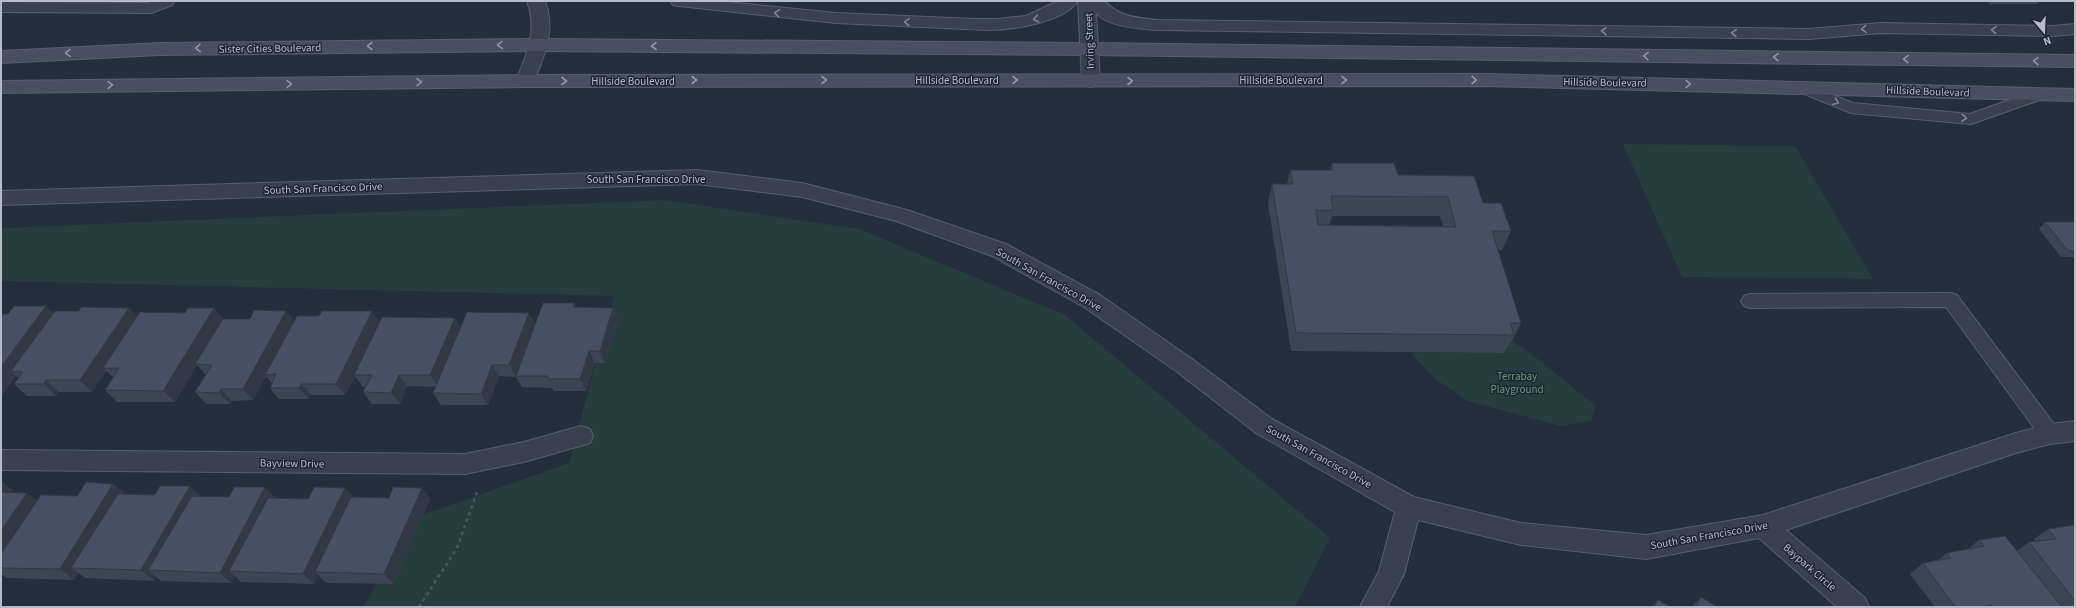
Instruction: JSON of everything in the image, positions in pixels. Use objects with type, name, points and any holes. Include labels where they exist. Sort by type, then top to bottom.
[{"type":"main road","points":[[539,45],[1089,49],[2075,61]]},
{"type":"main road","name":"Sister Cities Boulevard","points":[[1,57],[160,49],[539,45]]},
{"type":"main road","name":"Hillside Boulevard","points":[[525,81],[1483,80],[2075,95]]},
{"type":"main road","points":[[1,87],[525,81]]},
{"type":"street","points":[[525,81],[539,45],[543,27],[541,11],[536,1]]},
{"type":"street","points":[[679,1],[790,15],[879,21],[991,24],[1020,22],[1044,17],[1070,1]]},
{"type":"street","name":"Irving Street","points":[[1088,1],[1091,81]]},
{"type":"street","points":[[1094,1],[1108,15],[1126,21],[1156,25],[1809,34],[1881,28],[2054,31],[2075,29]]},
{"type":"street","points":[[1,7],[159,5]]},
{"type":"street","name":"South San Francisco Drive","points":[[1,198],[585,179],[697,177],[802,190],[900,215],[999,250],[1092,301],[1184,365],[1264,426],[1409,507],[1521,534],[1646,547],[1763,526],[2016,443],[2050,434],[2075,431]]},
{"type":"street","name":"Bayview Drive","points":[[1,460],[391,465],[465,464],[581,436]]},
{"type":"street","points":[[1373,607],[1391,574],[1409,507]]},
{"type":"street","name":"Baypark Circle","points":[[1763,526],[1856,607]]},
{"type":"lane","points":[[1800,87],[1851,108],[1971,119],[2040,94]]},
{"type":"lane","points":[[1750,301],[1951,300],[2050,434]]},
{"type":"path","points":[[419,607],[457,548],[488,459]]},
{"type":"green space","points":[[1623,144],[1795,146],[1873,279],[1682,277]]},
{"type":"green space","points":[[665,200],[859,229],[1065,315],[1330,538],[1295,607],[363,607],[414,518],[569,463],[614,296],[1,281],[1,228]]},
{"type":"green space","name":"Terrabay Playground","points":[[1501,341],[1512,341],[1534,356],[1596,406],[1591,421],[1560,426],[1468,401],[1434,378],[1411,353],[1504,353]]},
{"type":"building","points":[[1332,163],[1394,163],[1398,175],[1474,176],[1483,203],[1501,203],[1511,231],[1492,231],[1521,323],[1510,323],[1514,335],[1296,333],[1272,184],[1293,184],[1290,170],[1333,170]],"holes":[[[1331,196],[1448,197],[1456,227],[1318,225],[1316,210],[1333,210]]]},
{"type":"building","points":[[2045,222],[2075,222],[2075,251],[2068,251]]},
{"type":"building","points":[[543,303],[574,303],[573,307],[613,308],[600,351],[589,351],[580,379],[548,379],[548,376],[516,376]]},
{"type":"building","points":[[14,306],[46,306],[1,367],[1,314],[8,314]]},
{"type":"building","points":[[81,307],[129,308],[80,380],[46,380],[44,384],[14,384],[23,372],[11,371],[55,311],[79,311]]},
{"type":"building","points":[[188,308],[214,308],[163,391],[105,390],[119,368],[103,368],[140,312],[185,313]]},
{"type":"building","points":[[254,310],[286,311],[243,389],[221,389],[219,393],[195,392],[212,365],[195,364],[223,319],[250,319]]},
{"type":"building","points":[[322,311],[372,311],[336,384],[301,384],[299,388],[270,388],[276,374],[265,375],[297,316],[319,316]]},
{"type":"building","points":[[467,312],[529,313],[509,365],[492,365],[481,394],[433,393]]},
{"type":"building","points":[[382,317],[455,318],[430,375],[399,375],[391,393],[363,392],[372,375],[354,375]]},
{"type":"building","points":[[86,482],[113,484],[60,569],[1,568],[1,554],[41,495],[77,496]]},
{"type":"building","points":[[160,486],[190,486],[141,570],[71,568],[118,494],[155,495]]},
{"type":"building","points":[[234,487],[265,487],[220,573],[148,570],[192,496],[229,497]]},
{"type":"building","points":[[314,487],[345,488],[303,574],[229,571],[268,498],[308,499]]},
{"type":"building","points":[[393,487],[422,488],[384,574],[315,572],[351,497],[389,498]]},
{"type":"building","points":[[1,492],[27,493],[1,531]]},
{"type":"building","points":[[2075,525],[2075,601],[2029,542],[2056,539],[2048,529]]},
{"type":"building","points":[[2005,536],[2062,607],[1992,607],[1991,605],[1981,607],[1955,607],[1923,563],[1951,558],[1947,553],[1984,546],[1979,540]]},
{"type":"building","points":[[1701,597],[1717,607],[1696,607]]},
{"type":"building","points":[[1658,600],[1670,607],[1654,607]]}]
